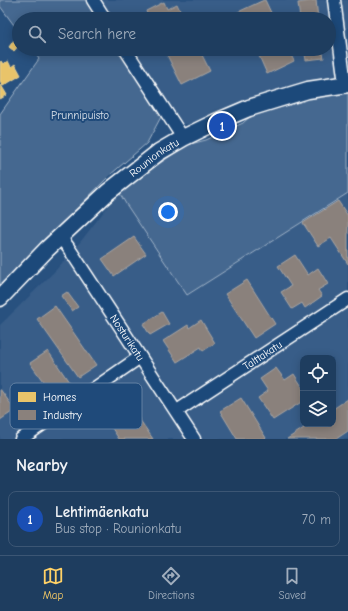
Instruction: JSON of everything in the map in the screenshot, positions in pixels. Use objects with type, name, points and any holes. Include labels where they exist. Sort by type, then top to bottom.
[{"type":"main road","name":"Rounionkatu","points":[[0,298],[47,249],[108,192],[159,152],[183,138],[216,122],[262,104],[308,90],[347,84]]},
{"type":"street","points":[[93,0],[101,12]]},
{"type":"street","points":[[334,0],[336,12]]},
{"type":"street","points":[[336,13],[347,84]]},
{"type":"street","points":[[130,56],[183,138]]},
{"type":"street","name":"Nosturikatu","points":[[60,237],[177,411],[194,439]]},
{"type":"street","name":"Talttakatu","points":[[177,411],[348,300]]},
{"type":"street","points":[[102,383],[140,357]]},
{"type":"street","points":[[21,439],[36,429]]},
{"type":"shaded area","points":[[101,0],[348,0],[348,77],[297,86],[258,96],[195,124],[185,124],[178,119],[137,56],[336,56],[336,12],[109,12]]},
{"type":"shaded area","points":[[119,192],[187,295],[348,193],[348,439],[0,439],[0,325],[56,270],[81,241]]},
{"type":"green space","points":[[0,0],[86,0],[94,12],[12,12],[12,22],[0,6]]},
{"type":"green space","name":"Prunnipuisto","points":[[37,56],[124,56],[162,115],[147,143],[110,175],[0,287],[0,114],[39,59]]},
{"type":"green space","points":[[348,90],[348,193],[187,295],[119,192],[187,145],[206,140],[243,123],[254,113],[287,102]]},
{"type":"building: Homes","points":[[1,61],[3,64],[8,61],[11,67],[15,64],[21,75],[3,86],[0,81]]},
{"type":"building: Homes","points":[[1,85],[7,95],[0,99],[0,86]]},
{"type":"building: Industry","points":[[265,0],[271,12],[238,12]]},
{"type":"building: Industry","points":[[316,0],[317,12],[299,12],[298,3]]},
{"type":"building: Industry","points":[[164,2],[167,9],[177,4],[181,12],[146,12]]},
{"type":"building: Industry","points":[[168,56],[202,56],[210,71],[182,85]]},
{"type":"building: Industry","points":[[259,56],[292,56],[294,61],[267,74]]},
{"type":"building: Industry","points":[[305,56],[324,56],[324,58],[306,60]]},
{"type":"building: Industry","points":[[338,201],[348,216],[348,264],[331,238],[318,246],[303,223]]},
{"type":"building: Industry","points":[[134,237],[146,254],[114,276],[102,259]]},
{"type":"building: Industry","points":[[295,255],[308,275],[318,268],[328,284],[318,290],[322,296],[305,308],[302,303],[292,309],[281,292],[291,286],[278,266]]},
{"type":"building: Industry","points":[[247,280],[275,324],[254,338],[225,294]]},
{"type":"building: Industry","points":[[67,292],[78,307],[72,311],[61,296]]},
{"type":"building: Industry","points":[[55,306],[96,365],[78,377],[37,319]]},
{"type":"building: Industry","points":[[162,312],[169,324],[150,335],[143,324]]},
{"type":"building: Industry","points":[[201,320],[215,343],[203,351],[201,347],[177,362],[163,341],[188,325],[189,328]]},
{"type":"building: Industry","points":[[48,351],[69,382],[44,383],[30,363]]},
{"type":"building: Industry","points":[[276,368],[285,380],[294,374],[300,383],[300,403],[273,420],[258,398],[268,391],[260,379]]},
{"type":"building: Industry","points":[[0,389],[10,403],[10,413],[0,420]]},
{"type":"building: Industry","points":[[241,398],[266,438],[237,439],[220,411]]},
{"type":"building: Industry","points":[[348,399],[348,431],[336,439],[287,439],[305,427],[336,427],[336,407]]},
{"type":"building: Industry","points":[[142,423],[153,439],[119,439],[113,429],[142,429]]},
{"type":"place","name":"Lehtimäenkatu","points":[[222,126]]}]
